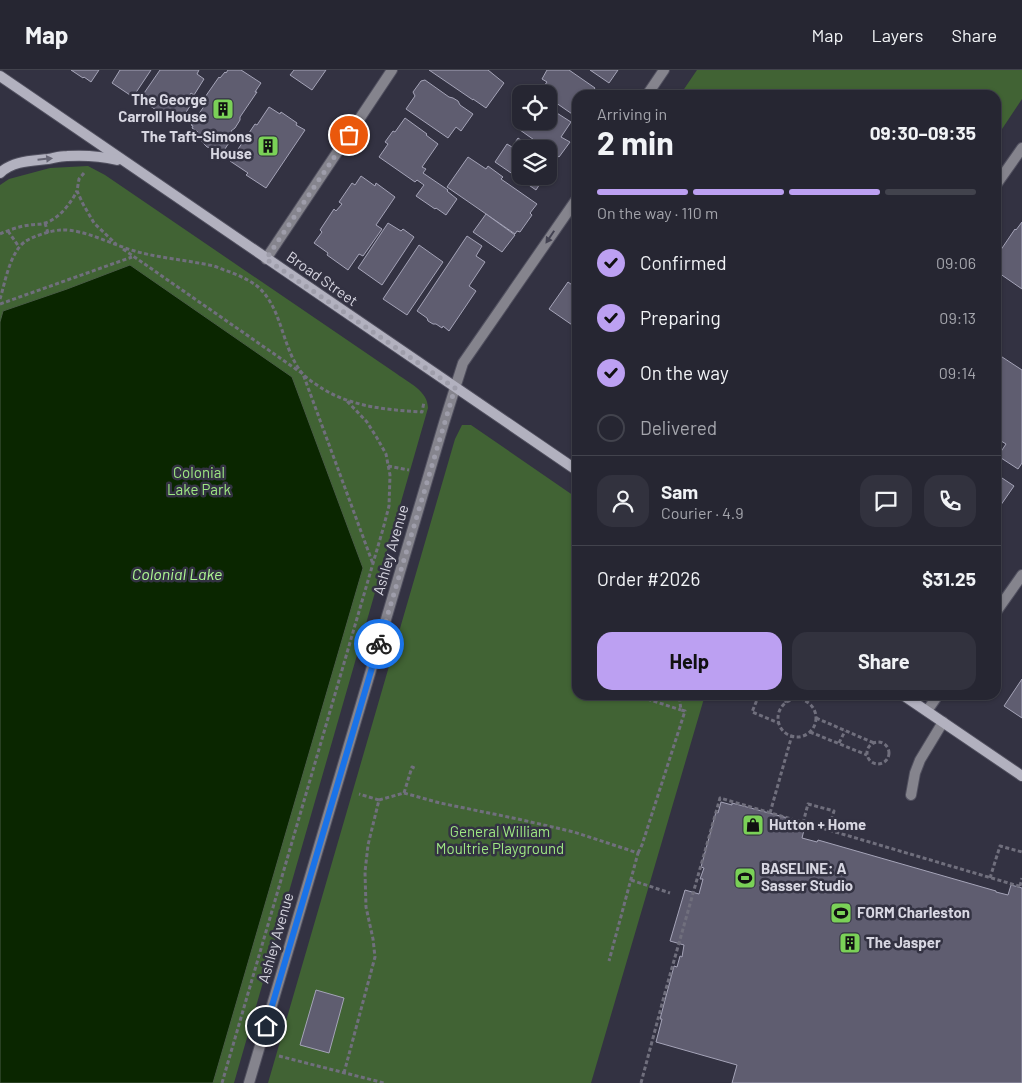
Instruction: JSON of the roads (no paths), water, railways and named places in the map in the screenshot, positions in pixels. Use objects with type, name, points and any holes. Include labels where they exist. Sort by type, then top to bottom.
[{"type":"main road","name":"Broad Street","points":[[0,76],[572,467]]},
{"type":"main road","points":[[0,173],[6,168],[24,161],[66,156],[96,156],[123,161]]},
{"type":"main road","points":[[910,700],[1022,776]]},
{"type":"street","points":[[266,259],[392,70]]},
{"type":"street","points":[[650,90],[664,70]]},
{"type":"street","points":[[1001,178],[1022,148]]},
{"type":"street","name":"Ashley Avenue","points":[[250,1083],[455,388],[464,363],[572,206]]},
{"type":"street","points":[[1001,605],[1022,575]]},
{"type":"street","points":[[927,711],[935,700]]},
{"type":"street","points":[[911,795],[915,773],[920,760],[943,722]]},
{"type":"water","name":"Colonial Lake","points":[[130,265],[292,377],[363,568],[213,1083],[0,1083],[0,322],[3,311]]},
{"type":"place","name":"The George Carroll House","points":[[223,109]]},
{"type":"place","name":"The Taft-Simons House","points":[[268,146]]},
{"type":"place","name":"Hutton + Home","points":[[753,825]]},
{"type":"place","name":"BASELINE: A Sasser Studio","points":[[745,878]]},
{"type":"place","name":"FORM Charleston","points":[[841,913]]},
{"type":"place","name":"The Jasper","points":[[850,943]]},
{"type":"park label","name":"Colonial Lake Park","points":[[199,482]]},
{"type":"park label","name":"General William Moultrie Playground","points":[[500,840]]}]
